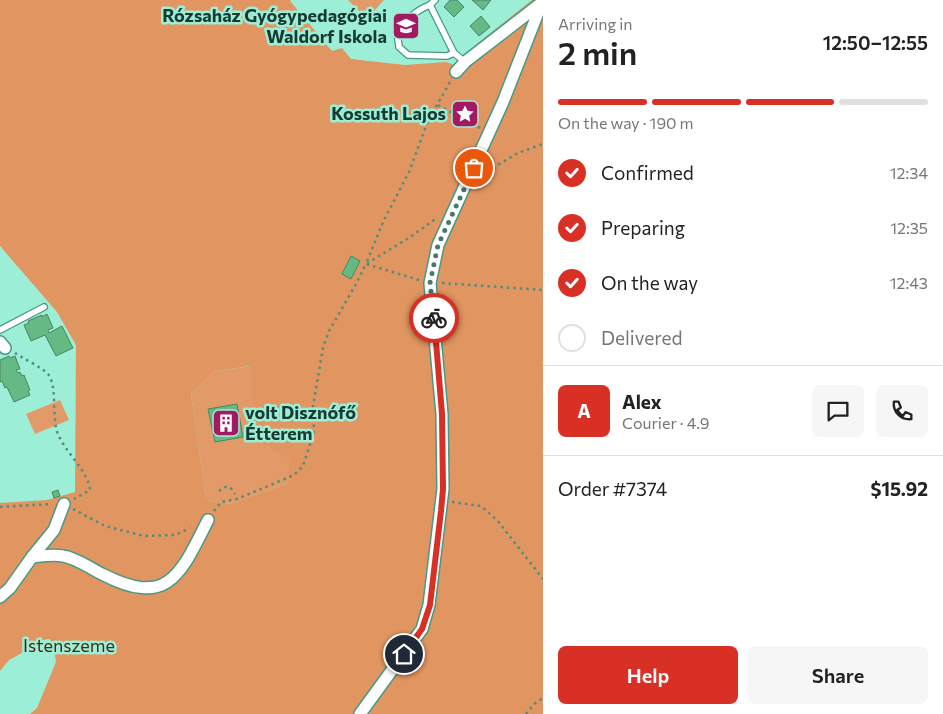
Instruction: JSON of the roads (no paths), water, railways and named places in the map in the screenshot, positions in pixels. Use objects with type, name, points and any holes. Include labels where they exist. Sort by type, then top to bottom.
[{"type":"street","points":[[456,72],[465,62],[542,1]]},
{"type":"street","points":[[360,714],[422,629],[430,605],[443,489],[442,414],[430,283],[438,245],[490,133],[542,1]]},
{"type":"street","points":[[0,597],[10,588],[32,556],[54,530],[64,504]]},
{"type":"street","points":[[32,556],[62,556],[72,559],[120,584],[147,589],[172,580],[190,554],[208,520]]},
{"type":"lane","points":[[435,0],[430,5],[419,9],[406,21],[398,36],[399,47],[408,55],[447,56],[454,53]]},
{"type":"lane","points":[[430,5],[454,53],[465,62]]},
{"type":"lane","points":[[0,330],[44,307]]},
{"type":"place","name":"Rózsaház Gyógypedagógiai Waldorf Iskola","points":[[406,26]]},
{"type":"place","name":"Kossuth Lajos","points":[[465,114]]},
{"type":"place","name":"volt Disznófő Étterem","points":[[226,423]]},
{"type":"park label","name":"Istenszeme","points":[[69,646]]}]
